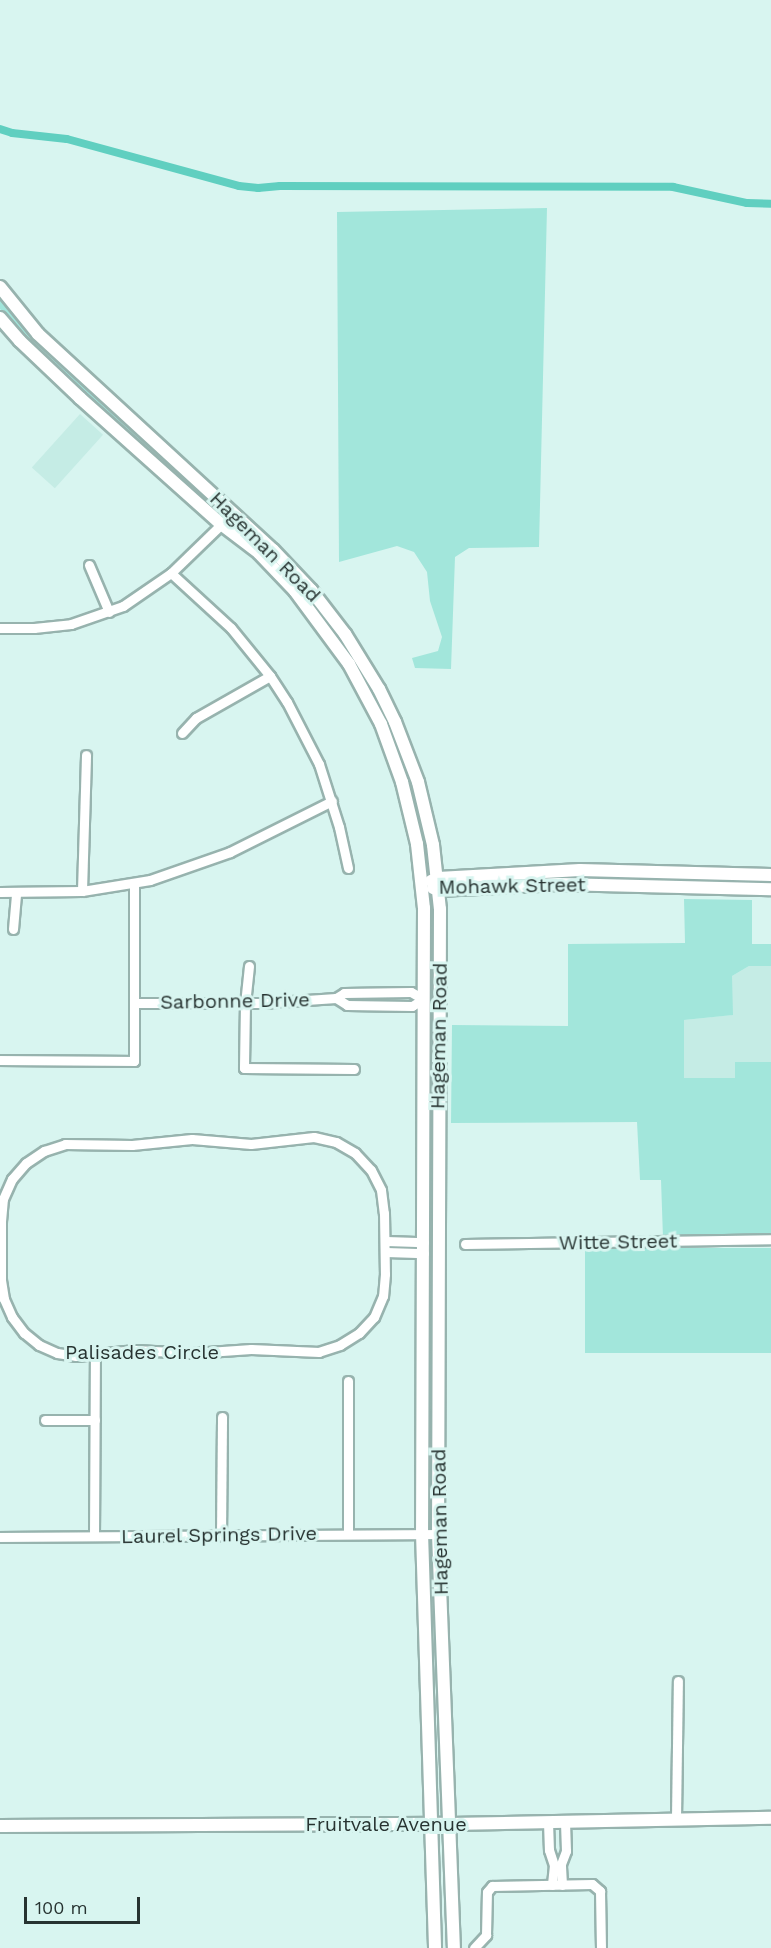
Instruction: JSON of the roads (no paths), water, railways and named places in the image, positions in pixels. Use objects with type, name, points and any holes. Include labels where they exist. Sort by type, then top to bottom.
[{"type":"main road","name":"Hageman Road","points":[[0,287],[38,334],[233,513],[311,590],[345,634],[379,689],[395,722],[418,782],[438,884],[441,939],[438,1083],[438,1534],[454,1948]]},
{"type":"main road","name":"Hageman Road","points":[[0,318],[80,398],[221,524],[259,553],[296,591],[349,664],[381,724],[402,782],[423,884],[422,1533],[436,1947]]},
{"type":"main road","name":"Mohawk Street","points":[[438,884],[580,870],[771,875]]},
{"type":"main road","name":"Mohawk Street","points":[[423,884],[559,884],[771,889]]},
{"type":"main road","points":[[423,999],[431,1005],[432,1058],[438,1083]]},
{"type":"main road","points":[[424,1248],[431,1258],[431,1312],[439,1325]]},
{"type":"main road","points":[[426,1630],[431,1639],[432,1682],[445,1711]]},
{"type":"main road","name":"Fruitvale Avenue","points":[[0,1826],[450,1824],[771,1818]]},
{"type":"street","points":[[0,628],[52,627],[109,612],[141,596],[171,573],[233,513]]},
{"type":"street","points":[[89,565],[109,612]]},
{"type":"street","points":[[171,573],[231,628],[270,676],[309,743],[332,801],[348,868]]},
{"type":"street","points":[[182,734],[196,718],[270,676]]},
{"type":"street","points":[[82,891],[86,755]]},
{"type":"street","points":[[0,892],[82,891],[134,884],[201,864],[332,801]]},
{"type":"street","points":[[0,1060],[134,1061],[134,884]]},
{"type":"street","points":[[13,929],[16,892]]},
{"type":"street","points":[[249,966],[245,1003],[244,1068],[354,1069]]},
{"type":"street","name":"Sarbonne Drive","points":[[134,1003],[245,1003],[336,998],[347,1005],[412,1006],[423,999]]},
{"type":"street","name":"Palisades Circle","points":[[314,1137],[336,1142],[356,1154],[371,1170],[381,1190],[386,1252],[383,1296],[374,1317],[359,1333],[340,1346],[319,1352],[251,1349],[193,1353],[135,1350],[76,1356],[57,1353],[39,1345],[24,1333],[12,1317],[4,1299],[1,1280],[3,1199],[12,1179],[26,1163],[44,1151],[65,1144],[132,1145],[192,1139],[251,1144],[314,1137]]},
{"type":"street","name":"Witte Street","points":[[465,1244],[771,1239]]},
{"type":"street","points":[[386,1241],[424,1248]]},
{"type":"street","points":[[400,1242],[400,1253]]},
{"type":"street","points":[[386,1252],[400,1253],[424,1248]]},
{"type":"street","points":[[94,1536],[95,1361]]},
{"type":"street","points":[[348,1381],[348,1533]]},
{"type":"street","points":[[221,1535],[222,1417]]},
{"type":"street","points":[[45,1420],[95,1420]]},
{"type":"street","name":"Laurel Springs Drive","points":[[0,1537],[438,1534]]},
{"type":"street","points":[[676,1818],[678,1681]]},
{"type":"street","points":[[548,1821],[557,1885]]},
{"type":"street","points":[[557,1885],[562,1857],[566,1851],[565,1821]]},
{"type":"street","points":[[552,1857],[562,1857]]},
{"type":"street","points":[[474,1948],[486,1935],[489,1887],[592,1884],[600,1891],[601,1948]]},
{"type":"waterway","points":[[0,129],[12,133],[67,139],[239,186],[258,188],[280,186],[673,187],[747,203],[771,204]]}]
